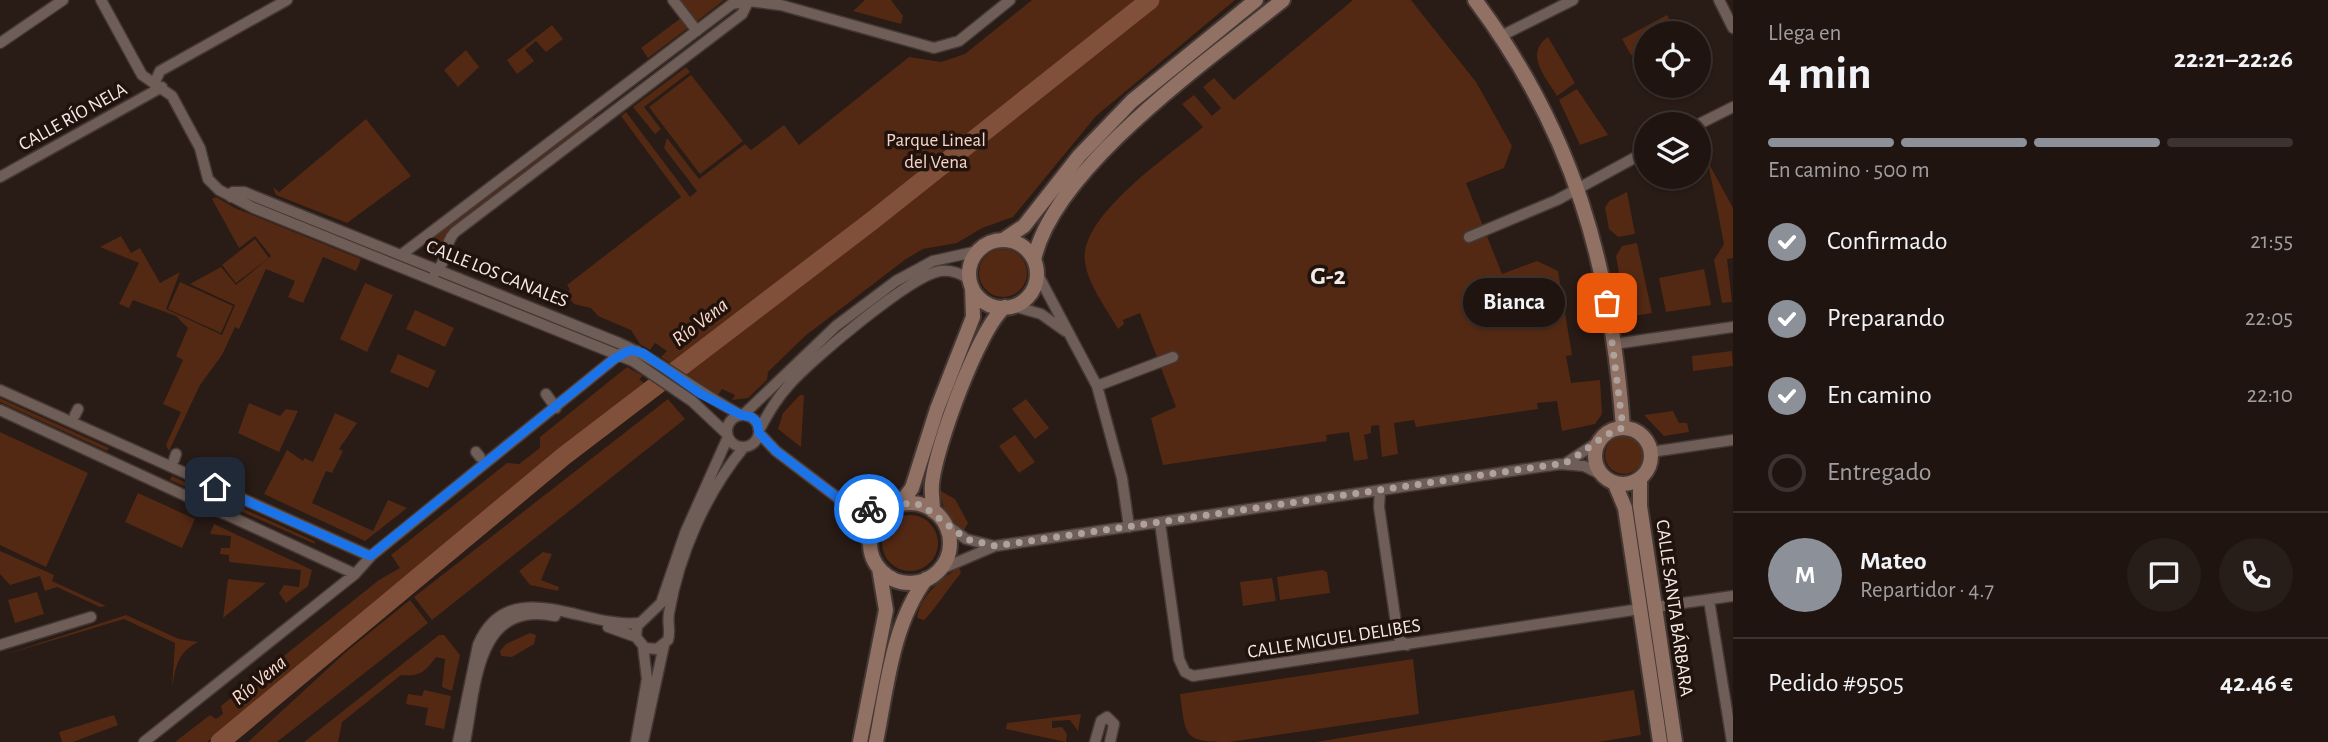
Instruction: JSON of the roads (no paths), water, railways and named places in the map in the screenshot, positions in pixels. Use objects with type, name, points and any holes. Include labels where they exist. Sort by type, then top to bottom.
[{"type":"main road","points":[[860,742],[886,610],[879,568],[870,547],[874,524],[912,488],[937,409],[973,317],[971,262],[985,245],[1003,240],[1024,226],[1079,156],[1132,101],[1256,0]]},
{"type":"main road","points":[[933,511],[932,483],[953,410],[993,318],[1030,293],[1047,225],[1093,164],[1168,93],[1283,0]]},
{"type":"main road","points":[[1475,0],[1501,36],[1542,105],[1579,188],[1604,283],[1623,428]]},
{"type":"main road","points":[[1003,240],[1022,246],[1035,267]]},
{"type":"main road","points":[[971,284],[982,300],[1009,306]]},
{"type":"main road","points":[[1623,428],[1643,436],[1651,452],[1648,469],[1640,479],[1629,484],[1615,484],[1602,475],[1595,459],[1601,440],[1609,432],[1623,428]]},
{"type":"main road","name":"CALLE SANTA BÁRBARA","points":[[1640,479],[1640,506],[1675,742]]},
{"type":"main road","name":"CALLE SANTA BÁRBARA","points":[[1615,484],[1625,508],[1660,742]]},
{"type":"main road","points":[[876,742],[901,623],[911,598],[926,579],[939,570],[949,549],[944,523],[933,511],[917,504],[894,507]]},
{"type":"main road","points":[[879,568],[900,581],[926,579]]},
{"type":"street","points":[[0,43],[63,0]]},
{"type":"street","name":"CALLE LOS CANALES","points":[[101,0],[142,75],[172,96],[201,152],[208,179],[231,197],[619,355],[742,415]]},
{"type":"street","name":"CALLE RÍO NELA","points":[[0,177],[158,86],[160,71],[287,0]]},
{"type":"street","points":[[673,0],[697,31]]},
{"type":"street","points":[[401,255],[732,4],[749,1],[775,2],[934,48],[960,41],[1010,0]]},
{"type":"street","points":[[1501,36],[1573,0]]},
{"type":"street","points":[[1719,0],[1733,29]]},
{"type":"street","points":[[425,238],[416,261],[423,276],[440,270],[449,240],[455,232],[652,84],[741,14],[749,1]]},
{"type":"street","points":[[643,72],[652,84]]},
{"type":"street","points":[[1711,118],[1733,107]]},
{"type":"street","points":[[594,110],[602,120]]},
{"type":"street","points":[[1469,237],[1579,188],[1634,157]]},
{"type":"street","name":"CALLE LOS CANALES","points":[[231,197],[233,192],[240,191],[637,351],[658,363],[727,435]]},
{"type":"street","points":[[346,245],[351,234]]},
{"type":"street","points":[[458,742],[478,645],[484,633],[500,616],[519,608],[536,606],[620,623],[638,622],[649,615],[661,603],[684,533],[727,435],[730,422],[742,415],[836,326],[896,281],[933,261],[978,251]]},
{"type":"street","points":[[446,256],[450,267],[467,281]]},
{"type":"street","points":[[1035,267],[1097,386],[1122,478],[1129,527]]},
{"type":"street","points":[[643,742],[664,645],[670,634],[668,625],[686,554],[721,477],[745,447],[756,440],[779,396],[800,373],[922,278],[948,271],[961,274],[971,284]]},
{"type":"street","points":[[1009,306],[1041,314],[1073,339]]},
{"type":"street","points":[[1614,344],[1733,327]]},
{"type":"street","points":[[144,742],[355,574],[370,556],[625,350],[637,351]]},
{"type":"street","points":[[1097,386],[1173,357]]},
{"type":"street","points":[[0,390],[174,460],[370,556]]},
{"type":"street","points":[[546,394],[556,408]]},
{"type":"street","points":[[0,410],[355,574]]},
{"type":"street","points":[[742,415],[754,419],[759,432],[776,451],[842,501],[865,508],[894,507]]},
{"type":"street","points":[[727,435],[734,444],[776,451]]},
{"type":"street","points":[[1565,463],[1601,440]]},
{"type":"street","points":[[1651,452],[1733,440]]},
{"type":"street","points":[[163,484],[174,460]]},
{"type":"street","points":[[939,570],[995,546],[1565,463],[1584,466],[1602,475]]},
{"type":"street","points":[[1380,491],[1379,507],[1396,630],[1396,639],[1387,648]]},
{"type":"street","points":[[842,501],[870,547]]},
{"type":"street","points":[[944,523],[966,539],[995,546]]},
{"type":"street","name":"CALLE MIGUEL DELIBES","points":[[1160,523],[1179,659],[1189,675],[1200,677],[1640,609]]},
{"type":"street","points":[[1655,607],[1733,596]]},
{"type":"street","points":[[1709,600],[1732,742]]},
{"type":"street","points":[[465,742],[484,648],[494,633],[509,620],[524,614],[544,614],[618,629],[651,649],[664,645]]},
{"type":"street","points":[[649,615],[660,617],[668,625]]},
{"type":"street","points":[[0,645],[90,617]]},
{"type":"street","points":[[636,742],[647,679],[639,642],[638,622]]},
{"type":"street","points":[[1396,630],[1400,640],[1407,645]]},
{"type":"street","points":[[1096,742],[1101,721],[1107,717],[1114,724],[1110,742]]},
{"type":"waterway","name":"Río Vena","points":[[220,742],[564,456],[873,220],[1150,0]]},
{"type":"place","name":"Bianca","points":[[1607,303]]},
{"type":"district","name":"G-2","points":[[1328,276]]},
{"type":"park label","name":"Parque Lineal del Vena","points":[[936,151]]}]
